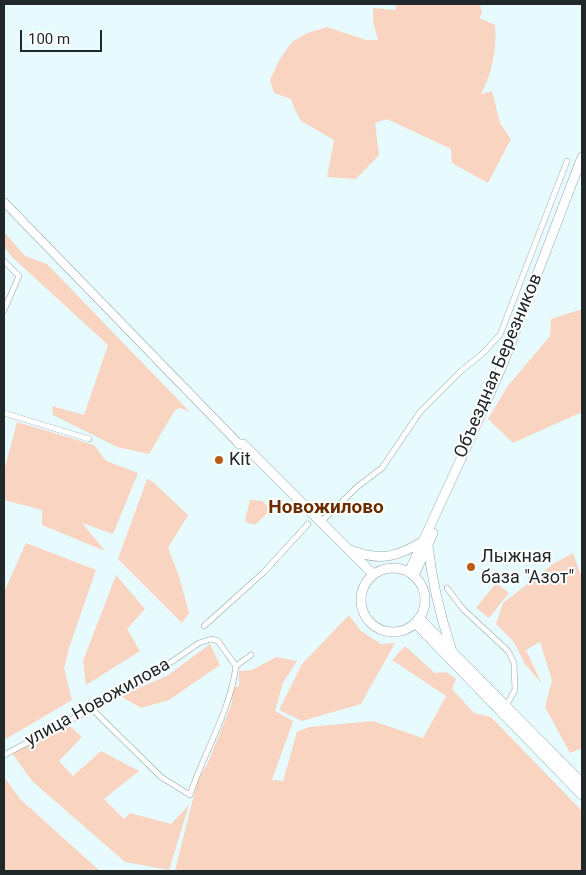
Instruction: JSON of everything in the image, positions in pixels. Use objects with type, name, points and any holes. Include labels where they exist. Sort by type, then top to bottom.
[{"type":"highway","name":"Объездная Березников","points":[[425,543],[502,366],[582,157]]},
{"type":"highway","name":"Объездная Березников","points":[[411,574],[510,358],[582,172]]},
{"type":"highway","points":[[239,444],[243,444],[347,549],[371,576]]},
{"type":"highway","points":[[239,444],[371,576]]},
{"type":"highway","points":[[347,549],[368,557],[389,556],[425,543],[440,614],[452,651]]},
{"type":"highway","points":[[388,568],[399,568],[411,574],[423,588],[425,598],[424,609],[417,621],[402,631],[392,632],[381,630],[368,621],[361,607],[360,596],[363,586],[371,576],[388,568]]},
{"type":"highway","points":[[417,621],[452,651],[582,783]]},
{"type":"highway","points":[[417,621],[582,795]]},
{"type":"main road","points":[[4,202],[239,444]]},
{"type":"street","points":[[323,520],[357,487],[382,468],[420,412],[500,335],[567,161]]},
{"type":"street","points":[[4,261],[19,276],[4,310]]},
{"type":"street","points":[[4,413],[89,439]]},
{"type":"street","points":[[204,626],[264,572],[308,524]]},
{"type":"street","points":[[448,588],[463,609],[508,651],[514,663],[515,690],[506,706]]},
{"type":"street","name":"улица Новожилова","points":[[4,755],[142,682],[200,643],[211,639],[218,641],[236,666]]},
{"type":"street","points":[[91,708],[161,777],[190,795],[213,742],[235,679],[236,666],[251,655]]},
{"type":"shaded area","points":[[396,4],[480,4],[482,13],[479,18],[495,25],[493,61],[481,94],[492,91],[500,123],[511,139],[488,183],[452,163],[451,149],[387,119],[375,123],[379,155],[356,179],[327,177],[334,140],[301,121],[291,99],[274,93],[270,80],[280,59],[292,42],[307,33],[327,27],[366,40],[378,40],[373,22],[373,8],[395,10]]},
{"type":"shaded area","points":[[4,232],[25,256],[47,264],[190,412],[180,408],[175,410],[149,454],[117,447],[53,415],[52,406],[84,415],[108,345],[12,257],[4,247]]},
{"type":"shaded area","points":[[582,309],[582,412],[513,443],[488,419],[507,387],[550,336],[551,319]]},
{"type":"shaded area","points":[[17,422],[94,445],[106,461],[138,473],[113,534],[82,523],[105,551],[42,525],[42,510],[4,500],[4,471]]},
{"type":"shaded area","points":[[147,479],[153,482],[188,515],[168,548],[179,576],[189,613],[182,623],[118,559]]},
{"type":"shaded area","points":[[250,500],[262,501],[270,510],[256,524],[245,521]]},
{"type":"shaded area","points":[[26,543],[96,570],[64,668],[72,700],[4,740],[4,592]]},
{"type":"shaded area","points":[[573,553],[582,578],[582,748],[570,753],[545,707],[552,680],[540,642],[526,650],[542,684],[525,664],[514,642],[496,624],[503,603],[553,564]]},
{"type":"shaded area","points":[[116,575],[145,609],[127,629],[140,651],[86,685],[83,661]]},
{"type":"shaded area","points":[[496,583],[509,593],[489,618],[476,608]]},
{"type":"shaded area","points":[[349,615],[361,631],[381,644],[395,643],[361,704],[302,721],[279,710],[302,664]]},
{"type":"shaded area","points":[[210,644],[220,665],[169,700],[141,708],[120,696],[167,676]]},
{"type":"shaded area","points":[[405,646],[435,673],[446,672],[456,679],[452,689],[474,713],[491,717],[582,811],[582,871],[175,871],[198,779],[207,765],[232,703],[230,689],[239,686],[239,671],[252,670],[276,657],[297,661],[283,683],[275,711],[293,721],[272,780],[283,781],[297,732],[309,727],[373,721],[423,738],[446,696],[392,660]]},
{"type":"shaded area","points":[[64,721],[82,737],[59,761],[73,776],[101,751],[139,771],[104,799],[124,819],[130,813],[171,824],[189,805],[169,870],[125,862],[32,781],[12,753]]},
{"type":"shaded area","points":[[4,777],[20,799],[100,871],[4,871]]},
{"type":"place","name":"Kit","points":[[219,460]]},
{"type":"place","name":"Лыжная база \"Азот\"","points":[[471,567]]},
{"type":"district","name":"Новожилово","points":[[326,508]]}]
